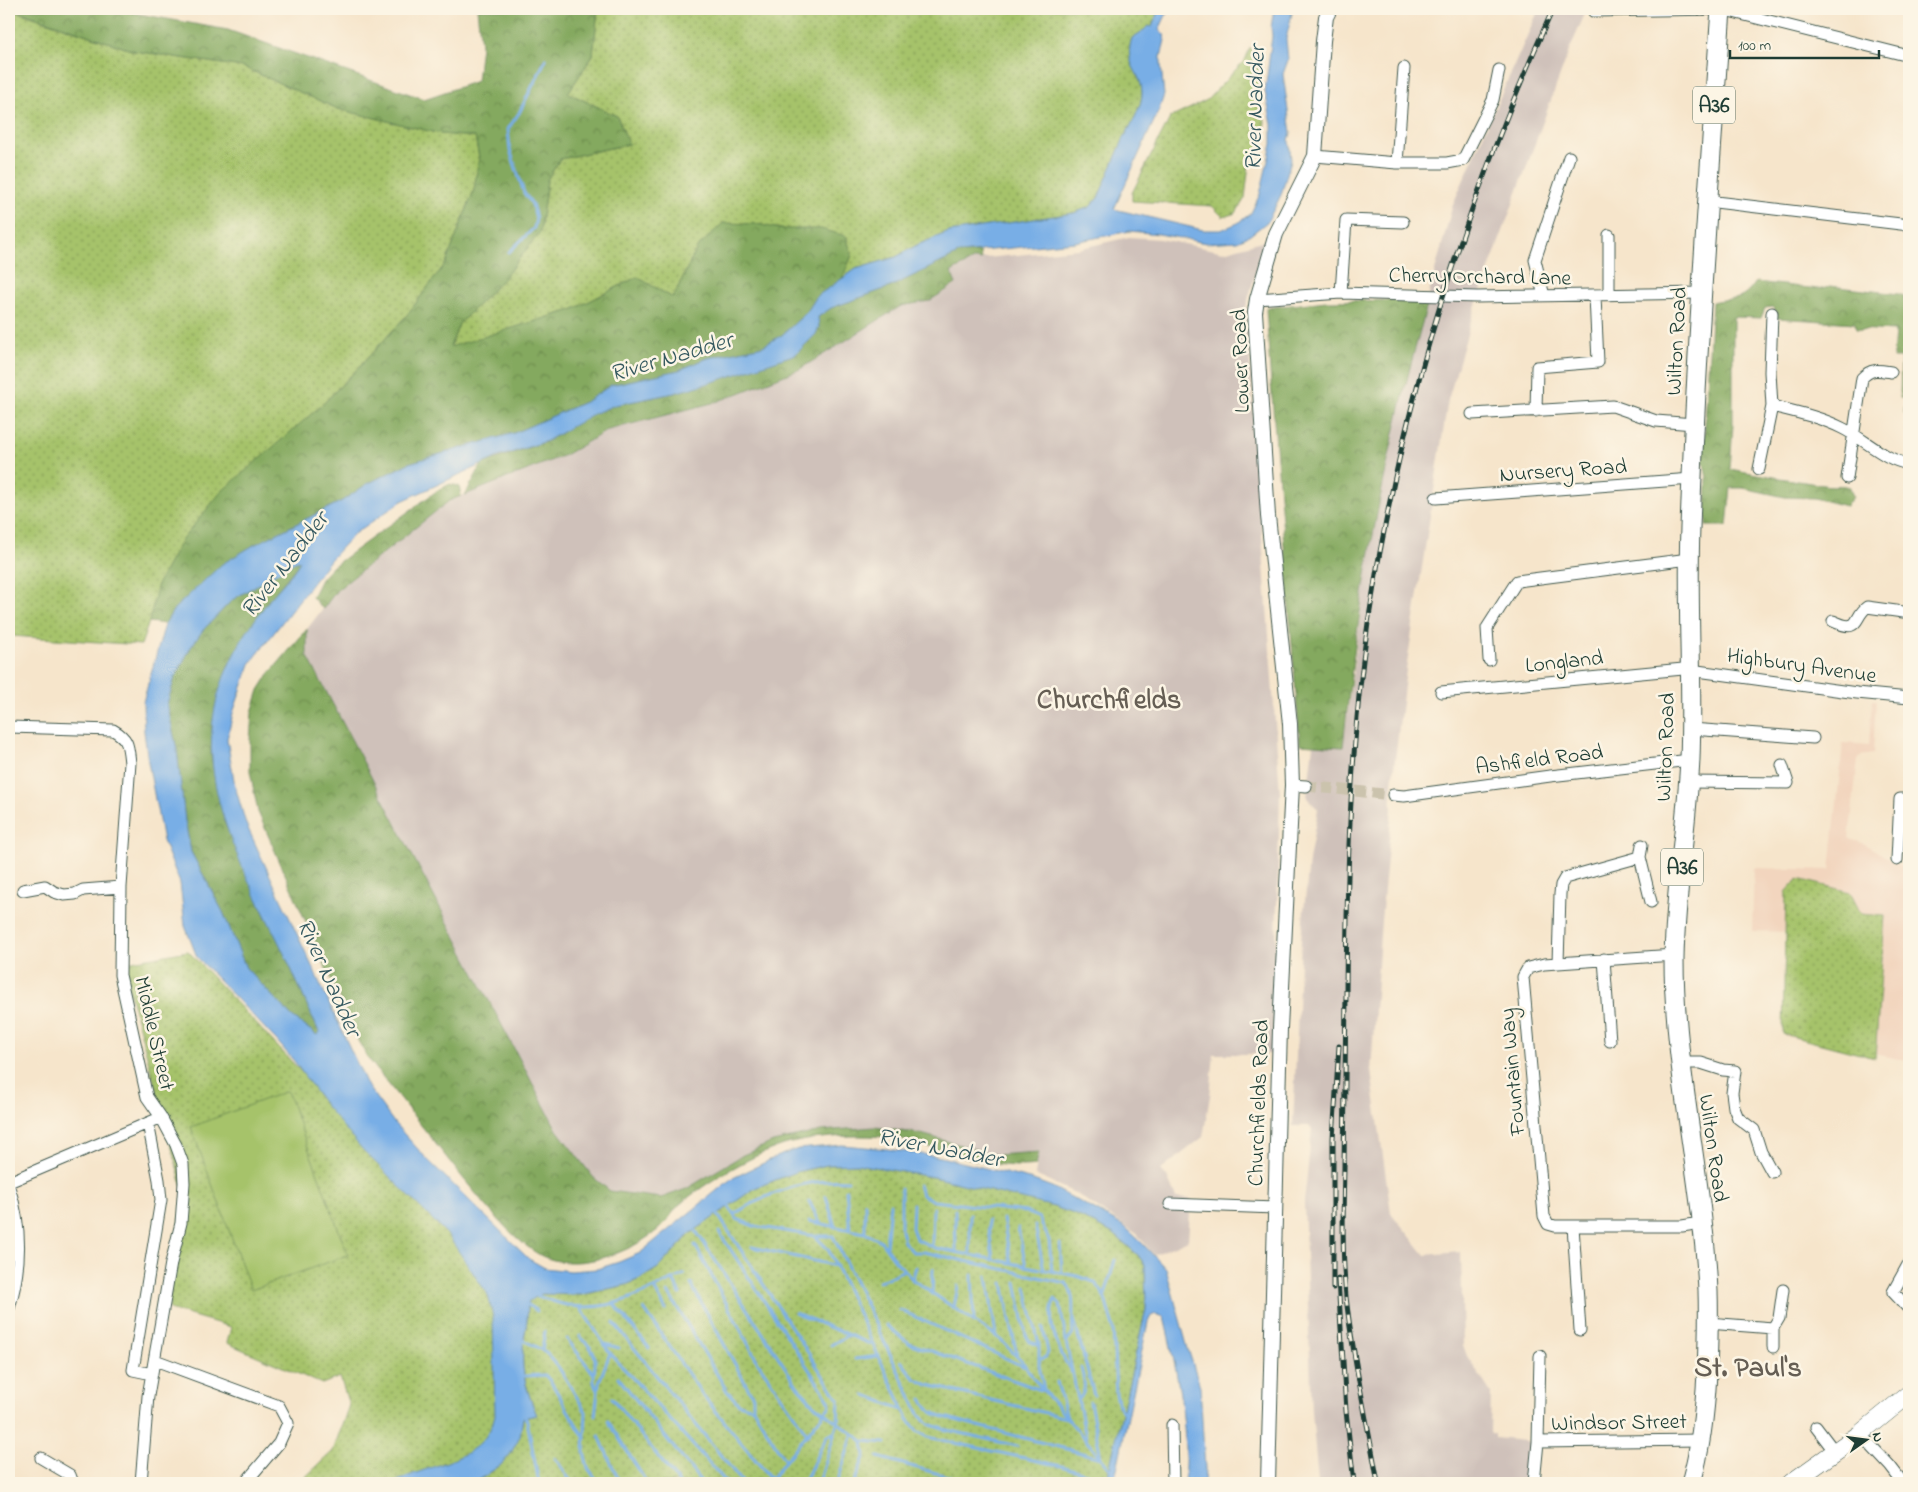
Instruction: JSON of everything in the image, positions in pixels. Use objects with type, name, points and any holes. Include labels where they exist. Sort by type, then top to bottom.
[{"type":"highway","name":"Wilton Road","points":[[1691,1483],[1701,1440],[1706,1394],[1708,1290],[1680,1063],[1674,956],[1690,760],[1690,559],[1694,424],[1707,201],[1721,9]]},
{"type":"main road","points":[[1791,1483],[1860,1434],[1909,1394]]},
{"type":"street","name":"Lower Road","points":[[1290,724],[1268,516],[1255,312],[1276,234],[1315,156],[1323,41],[1326,17],[1330,9]]},
{"type":"street","points":[[1593,11],[1721,9],[1909,56]]},
{"type":"street","points":[[1397,163],[1404,68]]},
{"type":"street","points":[[1315,156],[1397,163],[1447,163],[1463,160],[1493,100],[1499,70]]},
{"type":"street","points":[[1544,296],[1535,260],[1569,157]]},
{"type":"street","points":[[1707,201],[1909,225]]},
{"type":"street","points":[[1342,293],[1346,220],[1403,222]]},
{"type":"street","points":[[1608,235],[1609,295]]},
{"type":"street","name":"Cherry Orchard Lane","points":[[1257,299],[1342,293],[1477,297],[1702,293]]},
{"type":"street","points":[[1536,411],[1537,367],[1598,362],[1595,296]]},
{"type":"street","points":[[1759,469],[1772,406],[1770,372],[1772,314]]},
{"type":"street","points":[[1847,478],[1862,378],[1868,372],[1876,370],[1891,372]]},
{"type":"street","points":[[1472,414],[1613,406],[1656,421],[1694,424]]},
{"type":"street","points":[[1772,406],[1815,417],[1853,434],[1884,454],[1909,464]]},
{"type":"street","name":"Nursery Road","points":[[1436,498],[1692,479]]},
{"type":"street","points":[[1489,660],[1487,628],[1517,581],[1690,559]]},
{"type":"street","points":[[1833,622],[1844,626],[1853,625],[1859,620],[1863,610],[1867,607],[1903,612]]},
{"type":"street","name":"Longland","points":[[1441,692],[1690,669]]},
{"type":"street","name":"Highbury Avenue","points":[[1690,669],[1856,693],[1909,698]]},
{"type":"street","name":"Churchfields Road","points":[[1268,1483],[1282,971],[1299,785],[1290,724]]},
{"type":"street","name":"Middle Street","points":[[9,727],[113,730],[123,736],[128,744],[130,764],[121,887],[120,975],[147,1097],[171,1133],[180,1156],[184,1183],[181,1223],[171,1263],[147,1404],[140,1483]]},
{"type":"street","points":[[1691,729],[1813,738]]},
{"type":"street","name":"Ashfield Road","points":[[1393,795],[1404,796],[1558,775],[1690,760]]},
{"type":"street","points":[[1688,782],[1788,782],[1782,765]]},
{"type":"street","points":[[1897,860],[1900,798],[1909,799]]},
{"type":"street","points":[[1642,845],[1640,857],[1651,902]]},
{"type":"street","points":[[1558,963],[1560,894],[1561,885],[1565,878],[1640,857]]},
{"type":"street","points":[[23,890],[45,886],[54,892],[64,895],[75,894],[83,890],[121,887]]},
{"type":"street","name":"Fountain Way","points":[[1674,956],[1558,963],[1528,968],[1523,976],[1544,1216],[1548,1224],[1555,1226],[1682,1226],[1701,1223]]},
{"type":"street","points":[[1604,959],[1610,1042]]},
{"type":"street","points":[[1680,1063],[1701,1063],[1723,1070],[1735,1071],[1732,1093],[1734,1108],[1738,1118],[1754,1130],[1761,1152],[1772,1172]]},
{"type":"street","points":[[9,1182],[161,1117]]},
{"type":"street","name":"Middle Street","points":[[148,1124],[161,1200],[133,1370],[152,1374]]},
{"type":"street","points":[[9,1187],[18,1224],[19,1252],[17,1273],[9,1308]]},
{"type":"street","points":[[1170,1204],[1275,1208]]},
{"type":"street","points":[[1573,1226],[1580,1330]]},
{"type":"street","points":[[1909,1263],[1893,1292],[1909,1309]]},
{"type":"street","points":[[1772,1347],[1773,1328],[1779,1318],[1783,1290]]},
{"type":"street","points":[[1708,1323],[1773,1328]]},
{"type":"street","points":[[1534,1483],[1538,1442],[1540,1356]]},
{"type":"street","points":[[155,1360],[279,1406],[288,1423],[279,1443],[245,1483]]},
{"type":"street","points":[[1172,1425],[1172,1483]]},
{"type":"street","points":[[1816,1427],[1835,1452]]},
{"type":"street","points":[[1860,1434],[1902,1483]]},
{"type":"street","name":"Windsor Street","points":[[1538,1442],[1701,1440]]},
{"type":"street","points":[[41,1458],[70,1475],[73,1483]]},
{"type":"shaded area","points":[[1539,9],[1587,9],[1569,51],[1474,310],[1448,400],[1406,670],[1391,792],[1392,808],[1381,920],[1371,1071],[1391,1213],[1425,1255],[1461,1252],[1463,1345],[1467,1356],[1491,1393],[1490,1433],[1495,1434],[1495,1438],[1534,1442],[1530,1483],[1318,1483],[1312,1411],[1304,1203],[1312,1129],[1309,1126],[1293,1126],[1301,939],[1309,861],[1318,809],[1307,798],[1313,745],[1343,747],[1364,587],[1384,470],[1430,289],[1453,204]]},
{"type":"shaded area","points":[[1129,237],[1160,239],[1224,252],[1265,240],[1246,307],[1280,793],[1273,1054],[1214,1054],[1210,1096],[1203,1137],[1161,1170],[1167,1177],[1176,1198],[1191,1199],[1188,1240],[1154,1255],[1137,1234],[1075,1193],[1035,1175],[1039,1152],[996,1155],[875,1127],[821,1131],[743,1155],[686,1189],[661,1198],[610,1191],[593,1177],[557,1130],[307,655],[307,629],[337,590],[449,501],[565,455],[608,430],[716,402],[800,369],[901,306],[929,301],[956,285],[951,272],[976,259],[1078,249]]},
{"type":"shaded area","points":[[1872,700],[1876,700],[1873,754],[1860,756],[1858,759],[1849,839],[1863,843],[1901,866],[1909,868],[1909,1061],[1785,1036],[1787,932],[1752,931],[1754,868],[1830,870],[1843,743],[1869,745]]},
{"type":"green space","points":[[9,9],[134,51],[243,67],[338,109],[441,134],[475,137],[479,157],[474,190],[446,263],[407,315],[363,363],[323,404],[282,441],[149,622],[141,645],[12,636],[9,607],[9,475],[15,474],[9,409]]},
{"type":"green space","points":[[12,9],[112,9],[228,30],[424,99],[477,81],[481,45],[477,9],[598,9],[593,55],[568,93],[617,116],[629,144],[560,159],[547,180],[540,232],[504,278],[459,324],[450,347],[572,310],[637,277],[673,298],[697,248],[723,223],[757,224],[780,229],[821,229],[846,236],[852,255],[842,279],[817,296],[807,312],[782,335],[763,346],[708,358],[679,370],[611,385],[587,401],[514,433],[409,463],[367,484],[342,501],[254,545],[223,564],[174,609],[165,624],[149,622],[158,583],[181,541],[221,492],[323,404],[407,315],[446,263],[474,190],[479,157],[475,137],[441,134],[338,109],[243,67],[134,51]]},
{"type":"green space","points":[[598,9],[634,9],[641,11],[708,9],[1159,9],[1152,27],[1148,26],[1132,38],[1130,47],[1131,62],[1139,78],[1142,97],[1136,116],[1124,138],[1098,198],[1090,207],[1074,213],[949,232],[917,245],[896,257],[856,269],[842,279],[852,255],[780,229],[757,224],[697,248],[673,298],[637,277],[572,310],[450,348],[459,324],[504,278],[540,232],[547,180],[560,159],[629,144],[617,116],[568,93],[593,55]]},
{"type":"green space","points":[[1250,48],[1258,52],[1261,104],[1265,121],[1262,150],[1249,163],[1245,198],[1236,213],[1223,217],[1212,206],[1132,201],[1132,193],[1170,118],[1207,100],[1245,60]]},
{"type":"green space","points":[[980,252],[981,260],[975,259],[951,272],[956,284],[929,301],[901,306],[800,369],[716,402],[608,430],[565,455],[465,495],[482,464],[547,441],[592,414],[615,405],[674,393],[796,354],[816,334],[819,327],[818,317],[831,308],[890,287],[960,253]]},
{"type":"green space","points":[[1756,282],[1819,289],[1830,286],[1899,294],[1909,298],[1909,432],[1907,431],[1908,416],[1904,413],[1905,399],[1900,398],[1901,358],[1893,358],[1895,331],[1856,329],[1855,323],[1777,318],[1777,312],[1772,307],[1765,308],[1761,318],[1733,317],[1733,425],[1730,469],[1823,485],[1847,486],[1850,487],[1853,497],[1846,506],[1814,498],[1785,497],[1743,488],[1731,488],[1727,526],[1706,526],[1707,478],[1703,459],[1712,302],[1741,297]]},
{"type":"green space","points":[[1408,300],[1428,302],[1399,411],[1375,522],[1349,690],[1343,747],[1300,744],[1266,308],[1326,301]]},
{"type":"green space","points":[[450,484],[459,486],[461,496],[449,501],[337,590],[323,609],[312,597],[321,579],[332,567],[438,490]]},
{"type":"green space","points":[[301,561],[268,602],[228,666],[218,695],[212,726],[211,756],[225,824],[319,1032],[317,1035],[292,1017],[246,968],[223,912],[191,852],[185,821],[177,750],[167,704],[175,677],[191,647],[203,630],[232,600],[295,562]]},
{"type":"green space","points":[[307,629],[307,655],[557,1130],[593,1177],[610,1191],[661,1198],[686,1189],[743,1155],[773,1142],[821,1131],[875,1127],[921,1134],[996,1155],[1039,1152],[1036,1165],[993,1164],[895,1138],[829,1137],[791,1143],[777,1147],[747,1161],[703,1187],[679,1205],[665,1223],[654,1233],[625,1250],[597,1259],[568,1262],[542,1256],[531,1250],[479,1198],[367,1057],[356,1037],[258,812],[250,771],[252,712],[259,690],[269,674]]},
{"type":"green space","points":[[1798,879],[1850,892],[1861,914],[1885,916],[1875,1058],[1783,1034],[1786,892]]},
{"type":"green space","points":[[188,951],[501,1285],[502,1408],[491,1442],[432,1483],[299,1483],[333,1451],[349,1405],[340,1377],[322,1384],[227,1343],[231,1327],[169,1309],[171,1281],[184,1193],[127,982],[126,962]]},
{"type":"green space","points":[[287,1091],[348,1255],[251,1290],[191,1127]]},
{"type":"green space","points":[[857,1164],[938,1178],[1043,1203],[1077,1215],[1114,1234],[1138,1255],[1145,1265],[1146,1309],[1106,1483],[475,1483],[501,1463],[513,1448],[521,1429],[523,1418],[536,1415],[523,1368],[523,1347],[529,1301],[542,1294],[581,1295],[626,1285],[658,1268],[690,1234],[755,1188],[796,1172],[827,1165]]},
{"type":"water","name":"River Nadder","points":[[1159,9],[1169,9],[1159,30],[1164,34],[1165,40],[1161,57],[1164,95],[1114,209],[1203,230],[1221,230],[1238,223],[1251,213],[1260,194],[1272,144],[1272,124],[1265,92],[1274,9],[1293,9],[1286,39],[1288,60],[1283,74],[1291,133],[1289,140],[1291,160],[1281,195],[1267,222],[1249,236],[1237,241],[1206,243],[1159,234],[1130,231],[1075,242],[960,253],[890,287],[831,308],[818,317],[819,327],[816,334],[796,354],[674,393],[615,405],[593,414],[547,441],[498,457],[402,501],[354,534],[330,560],[250,664],[233,713],[227,739],[235,786],[246,824],[368,1087],[395,1124],[426,1158],[529,1259],[545,1268],[571,1271],[597,1269],[619,1262],[640,1253],[731,1179],[778,1156],[798,1149],[842,1145],[887,1149],[941,1157],[1033,1180],[1052,1187],[1125,1227],[1166,1269],[1200,1386],[1205,1469],[1204,1483],[1184,1483],[1185,1441],[1181,1399],[1164,1317],[1156,1314],[1151,1316],[1148,1322],[1114,1483],[1106,1483],[1146,1309],[1145,1265],[1138,1255],[1114,1234],[1077,1215],[1054,1207],[938,1178],[857,1164],[827,1165],[796,1172],[755,1188],[690,1234],[658,1268],[626,1285],[581,1295],[542,1294],[529,1301],[523,1343],[523,1368],[528,1392],[537,1415],[523,1418],[520,1436],[511,1453],[502,1464],[475,1483],[394,1483],[468,1452],[480,1443],[489,1431],[495,1415],[493,1317],[488,1295],[447,1234],[363,1150],[325,1105],[294,1061],[277,1041],[197,957],[185,926],[180,883],[163,841],[144,731],[143,702],[165,624],[174,609],[222,564],[254,545],[342,501],[367,484],[409,463],[514,433],[587,401],[611,385],[679,370],[708,358],[763,346],[782,335],[807,312],[817,296],[856,269],[896,257],[917,245],[949,232],[1074,213],[1090,207],[1098,198],[1124,138],[1136,116],[1142,97],[1139,78],[1131,62],[1130,47],[1132,38],[1148,26],[1152,27]],"holes":[[[300,561],[270,599],[232,658],[216,704],[212,740],[214,775],[221,810],[233,845],[300,989],[319,1032],[317,1035],[292,1017],[246,968],[223,912],[191,852],[185,821],[177,750],[167,704],[175,677],[191,647],[203,630],[232,600],[295,562]]]},
{"type":"waterway","points":[[509,252],[534,228],[536,218],[532,204],[524,193],[510,150],[508,129],[519,113],[546,59]]},
{"type":"waterway","points":[[734,1214],[747,1206],[788,1188],[818,1182],[848,1181]]},
{"type":"waterway","points":[[919,1185],[922,1195],[934,1201],[1026,1212],[1039,1218],[1049,1240],[1052,1271]]},
{"type":"waterway","points":[[901,1189],[901,1230],[904,1242],[913,1252],[924,1252],[1066,1283],[1073,1300],[1073,1333],[1066,1342],[1087,1442]]},
{"type":"waterway","points":[[846,1190],[850,1230]]},
{"type":"waterway","points":[[826,1196],[835,1227]]},
{"type":"waterway","points":[[809,1201],[820,1223]]},
{"type":"waterway","points":[[865,1203],[865,1233]]},
{"type":"waterway","points":[[886,1246],[890,1204]]},
{"type":"waterway","points":[[913,1204],[912,1228],[916,1239],[935,1248],[1077,1276],[1094,1282],[1101,1290],[1113,1327],[1116,1394],[1119,1407],[1125,1414]]},
{"type":"waterway","points":[[729,1207],[737,1219],[754,1226],[815,1236],[828,1249],[908,1419],[917,1431],[928,1437],[1061,1466],[1109,1480]]},
{"type":"waterway","points":[[932,1247],[933,1208]]},
{"type":"waterway","points":[[955,1210],[956,1252]]},
{"type":"waterway","points":[[970,1214],[970,1255]]},
{"type":"waterway","points":[[718,1215],[839,1400],[838,1422],[819,1483]]},
{"type":"waterway","points":[[1003,1219],[1011,1263]]},
{"type":"waterway","points":[[988,1220],[993,1259]]},
{"type":"waterway","points":[[809,1221],[865,1233],[881,1241],[913,1280],[1000,1339],[1024,1364],[1034,1379],[1112,1471]]},
{"type":"waterway","points":[[1035,1225],[1044,1270]]},
{"type":"waterway","points":[[1018,1228],[1026,1266]]},
{"type":"waterway","points":[[696,1231],[798,1387],[814,1405],[863,1441],[865,1455],[854,1483]]},
{"type":"waterway","points":[[719,1232],[829,1400],[830,1406],[769,1483]]},
{"type":"waterway","points":[[816,1236],[833,1236],[920,1416],[929,1424],[943,1429],[1017,1446]]},
{"type":"waterway","points":[[1060,1244],[1062,1273]]},
{"type":"waterway","points":[[695,1245],[759,1364],[808,1435]]},
{"type":"waterway","points":[[752,1247],[837,1266]]},
{"type":"waterway","points":[[1104,1298],[1115,1260]]},
{"type":"waterway","points":[[912,1280],[916,1267]]},
{"type":"waterway","points":[[932,1294],[933,1269]]},
{"type":"waterway","points":[[879,1282],[904,1270]]},
{"type":"waterway","points":[[537,1296],[567,1305],[583,1307],[613,1304],[642,1294],[685,1274]]},
{"type":"waterway","points":[[972,1275],[974,1321]]},
{"type":"waterway","points":[[987,1276],[996,1336]]},
{"type":"waterway","points":[[673,1279],[680,1294]]},
{"type":"waterway","points":[[1016,1282],[1026,1335],[1030,1342],[1039,1345],[1039,1366],[1044,1390]]},
{"type":"waterway","points":[[1003,1283],[1017,1356]]},
{"type":"waterway","points":[[691,1284],[753,1397],[753,1408],[785,1461]]},
{"type":"waterway","points":[[954,1307],[958,1286]]},
{"type":"waterway","points":[[1026,1287],[1039,1345]]},
{"type":"waterway","points":[[654,1288],[666,1310]]},
{"type":"waterway","points":[[668,1292],[727,1391],[739,1404],[753,1408]]},
{"type":"waterway","points":[[1066,1341],[1060,1304],[1055,1299],[1051,1317],[1052,1327],[1058,1347],[1072,1373]]},
{"type":"waterway","points":[[528,1305],[537,1311]]},
{"type":"waterway","points":[[615,1305],[649,1348]]},
{"type":"waterway","points":[[580,1307],[610,1353],[599,1382],[595,1416]]},
{"type":"waterway","points":[[644,1309],[702,1394],[771,1479]]},
{"type":"waterway","points":[[900,1310],[1025,1367]]},
{"type":"waterway","points":[[795,1313],[873,1345]]},
{"type":"waterway","points":[[1073,1316],[1094,1395]]},
{"type":"waterway","points":[[614,1323],[743,1483]]},
{"type":"waterway","points":[[886,1325],[909,1343],[1044,1391]]},
{"type":"waterway","points":[[1039,1359],[1046,1357],[1048,1352],[1043,1328]]},
{"type":"waterway","points":[[542,1350],[545,1331]]},
{"type":"waterway","points":[[831,1345],[848,1335]]},
{"type":"waterway","points":[[580,1336],[595,1356],[594,1383],[598,1391]]},
{"type":"waterway","points":[[567,1339],[593,1373]]},
{"type":"waterway","points":[[523,1340],[546,1352],[559,1368],[586,1412],[584,1452],[588,1468],[599,1483]]},
{"type":"waterway","points":[[605,1344],[619,1348]]},
{"type":"waterway","points":[[610,1353],[727,1483]]},
{"type":"waterway","points":[[855,1359],[879,1356]]},
{"type":"waterway","points":[[901,1361],[914,1378],[928,1385],[1067,1418],[1057,1382]]},
{"type":"waterway","points":[[1078,1400],[1084,1389],[1081,1368]]},
{"type":"waterway","points":[[524,1376],[545,1375],[585,1439]]},
{"type":"waterway","points":[[618,1377],[702,1483]]},
{"type":"waterway","points":[[865,1395],[904,1410]]},
{"type":"waterway","points":[[612,1398],[679,1483]]},
{"type":"waterway","points":[[922,1399],[931,1412],[944,1417],[1101,1458],[1090,1402]]},
{"type":"waterway","points":[[524,1415],[527,1421],[539,1483]]},
{"type":"waterway","points":[[608,1421],[647,1483]]},
{"type":"waterway","points":[[804,1483],[827,1435],[834,1433]]},
{"type":"waterway","points":[[837,1483],[853,1434]]},
{"type":"waterway","points":[[599,1436],[620,1483]]},
{"type":"waterway","points":[[863,1441],[886,1443]]},
{"type":"waterway","points":[[878,1457],[972,1483]]},
{"type":"waterway","points":[[555,1458],[572,1483]]},
{"type":"tunnel","points":[[1306,786],[1393,795]]},
{"type":"railway","points":[[1378,1483],[1356,1367],[1346,1297],[1343,1249],[1346,948],[1349,855],[1353,762],[1362,669],[1381,543],[1417,387],[1439,309],[1491,157],[1553,9]]},
{"type":"railway","points":[[1333,1288],[1333,1138],[1339,1046]]},
{"type":"railway","points":[[1338,1279],[1346,1411],[1354,1483]]},
{"type":"district","name":"Churchfields","points":[[1109,698]]},
{"type":"district","name":"St. Paul's","points":[[1748,1366]]}]
